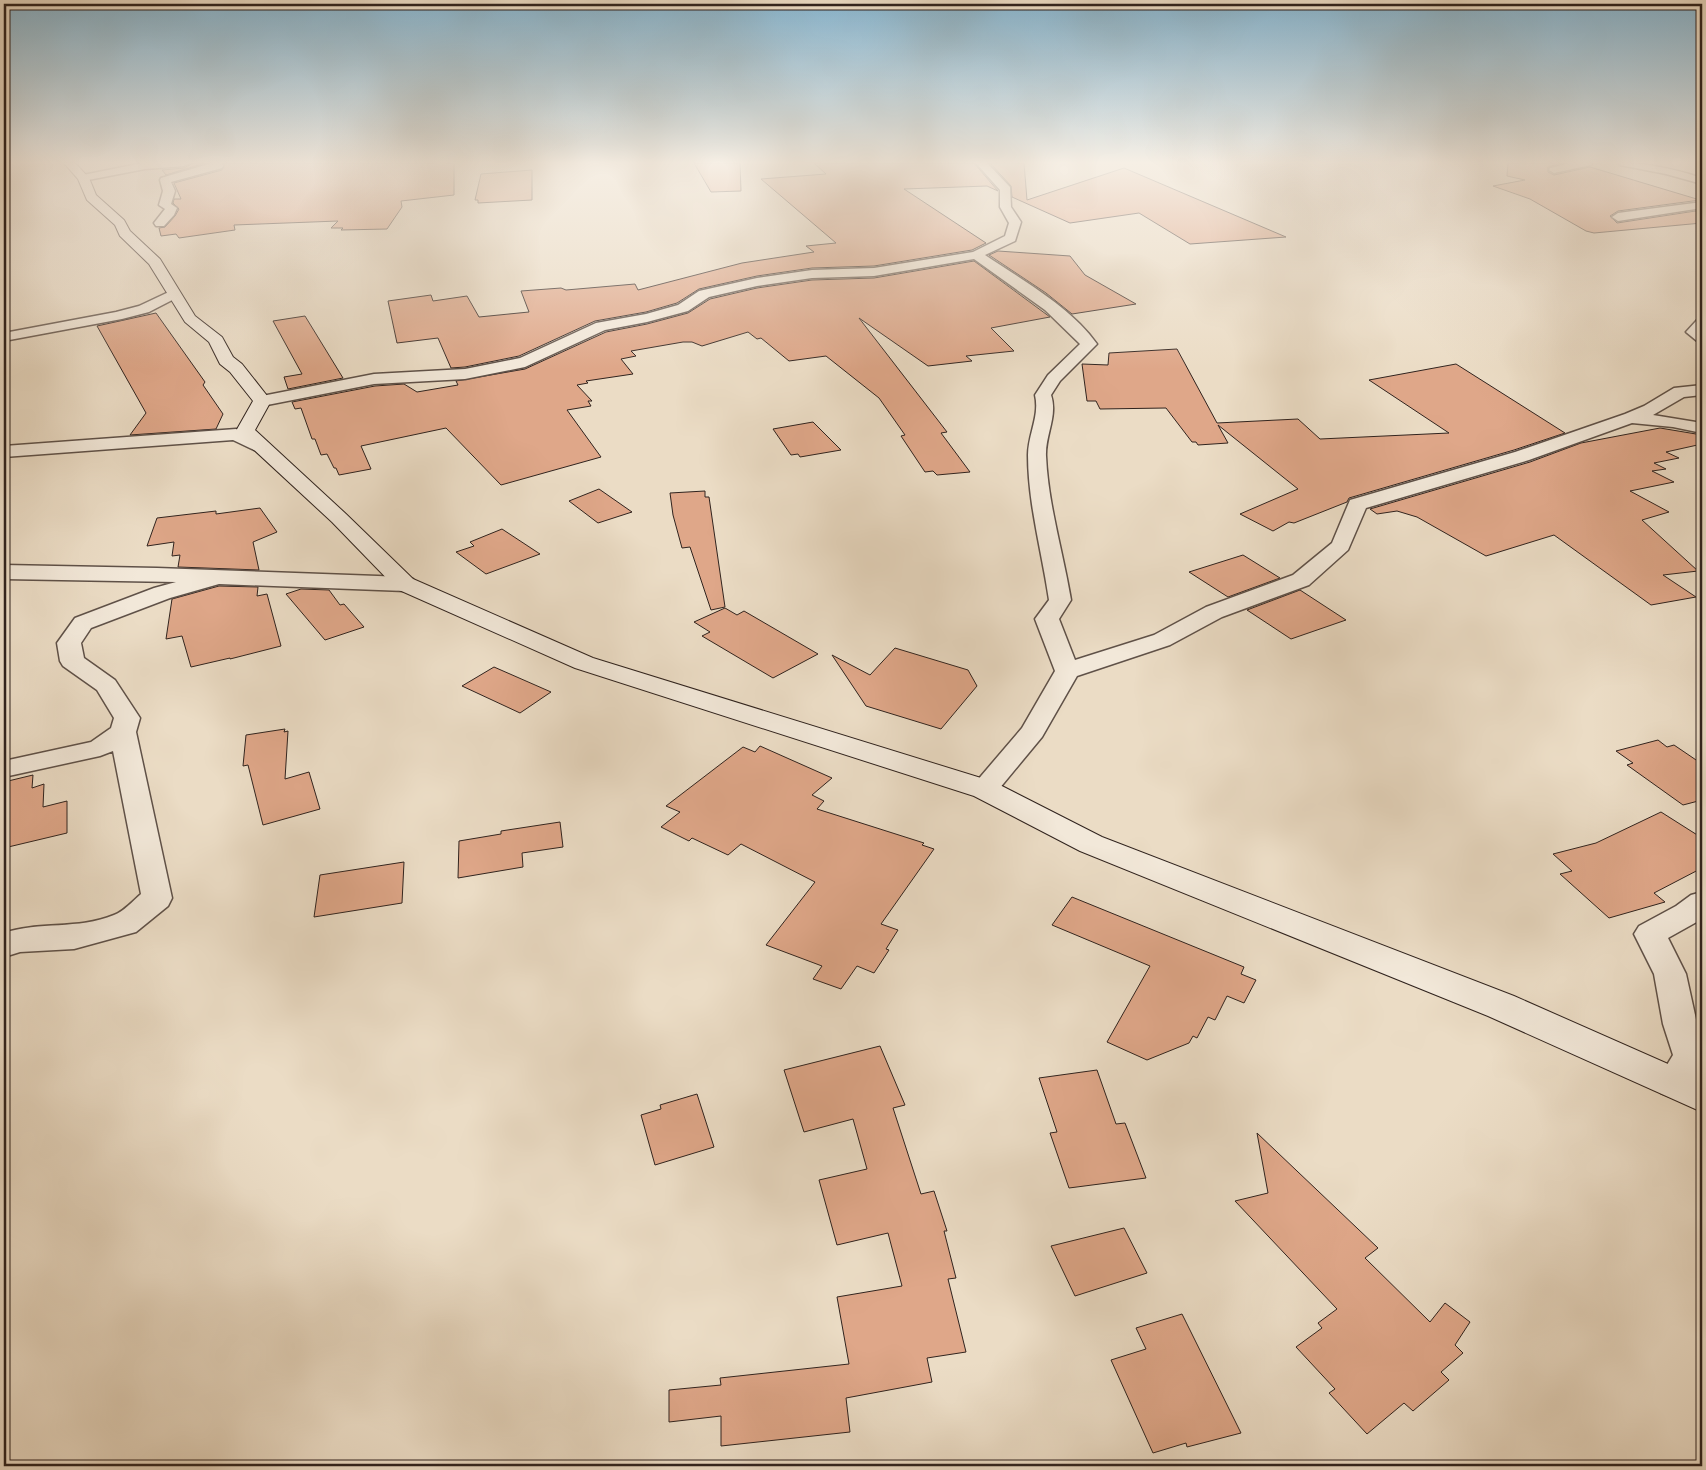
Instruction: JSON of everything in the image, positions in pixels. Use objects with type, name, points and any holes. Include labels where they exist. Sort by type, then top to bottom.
[{"type":"main road","points":[[125,232],[155,262],[190,319],[216,340],[226,360],[236,368],[262,400],[245,431],[339,518],[405,584],[584,663],[984,789],[1091,844],[1500,1006],[1688,1089]]},
{"type":"street","points":[[262,400],[374,380],[465,374],[525,362],[601,326],[647,318],[683,308],[704,294],[757,282],[812,274],[874,272],[976,255],[1011,238],[1013,232]]},
{"type":"street","points":[[976,255],[1045,302],[1077,330],[1089,344],[1054,378],[1043,395],[1047,404],[1036,443],[1038,487],[1060,600],[1047,620],[1067,671]]},
{"type":"street","points":[[4,337],[71,326],[135,311],[159,303],[163,298],[173,294]]},
{"type":"street","points":[[1702,323],[1694,332],[1702,338]]},
{"type":"street","points":[[984,789],[1032,731],[1067,671],[1162,640],[1214,612],[1301,580],[1340,546],[1357,504],[1522,456],[1631,418],[1650,410],[1680,392],[1702,390]]},
{"type":"street","points":[[1631,418],[1673,422],[1702,428]]},
{"type":"street","points":[[4,452],[236,434],[260,446]]},
{"type":"street","points":[[4,572],[405,584]]},
{"type":"street","points":[[4,945],[18,940],[74,937],[125,924],[157,898],[150,854],[138,808],[123,732],[127,718],[106,685],[72,661],[68,643],[83,623],[162,593],[219,577]]},
{"type":"street","points":[[4,768],[100,748],[123,732]]},
{"type":"street","points":[[1688,1089],[1690,1056],[1680,1024],[1670,974],[1650,934],[1688,914],[1702,903]]},
{"type":"building","points":[[160,232],[224,232],[179,238],[176,234],[161,236]]},
{"type":"building","points":[[823,232],[969,232],[986,243],[972,250],[874,266],[812,268],[757,276],[699,289],[677,303],[646,312],[595,321],[519,356],[465,367],[451,368],[438,338],[397,343],[388,301],[431,295],[433,301],[467,296],[479,317],[529,312],[521,291],[561,288],[566,290],[635,284],[638,290],[742,263],[814,252],[806,246],[836,243]]},
{"type":"building","points":[[1170,232],[1273,232],[1286,237],[1190,244]]},
{"type":"building","points":[[998,251],[1070,256],[1085,275],[1136,304],[1072,314],[1046,293],[989,255]]},
{"type":"building","points":[[974,261],[1050,317],[991,328],[1014,351],[966,356],[972,361],[928,366],[859,318],[947,432],[941,433],[970,472],[937,475],[933,471],[925,472],[901,436],[905,435],[879,398],[826,356],[789,361],[761,338],[757,339],[748,332],[702,346],[692,342],[683,342],[631,351],[636,356],[621,359],[633,374],[586,381],[588,383],[577,385],[592,401],[588,401],[591,406],[567,410],[601,457],[501,485],[446,428],[361,446],[371,469],[339,475],[327,454],[321,455],[315,439],[312,439],[301,408],[295,409],[292,402],[375,386],[404,384],[417,392],[458,385],[456,381],[525,369],[606,332],[688,313],[710,299],[757,288],[812,280],[874,278]]},
{"type":"building","points":[[156,313],[205,382],[203,385],[223,414],[216,429],[130,435],[146,413],[97,326]]},
{"type":"building","points":[[305,316],[343,378],[288,389],[284,377],[302,374],[273,321]]},
{"type":"building","points":[[1177,349],[1217,423],[1298,419],[1320,439],[1449,433],[1369,380],[1456,364],[1565,433],[1514,450],[1349,498],[1347,502],[1294,523],[1289,522],[1273,531],[1240,514],[1298,489],[1218,425],[1228,443],[1198,445],[1196,442],[1192,442],[1166,408],[1100,409],[1096,401],[1087,401],[1082,364],[1108,365],[1109,353]]},
{"type":"building","points":[[813,422],[841,450],[800,457],[798,454],[791,455],[773,429]]},
{"type":"building","points":[[1660,428],[1702,435],[1702,444],[1666,452],[1679,458],[1654,463],[1666,469],[1652,471],[1674,482],[1630,491],[1669,512],[1642,520],[1698,571],[1663,575],[1696,597],[1651,605],[1554,535],[1486,556],[1417,517],[1397,511],[1377,514],[1370,509],[1530,462],[1581,443]]},
{"type":"building","points":[[599,489],[632,512],[598,523],[569,501]]},
{"type":"building","points":[[705,491],[705,497],[709,497],[725,607],[711,610],[690,547],[682,548],[673,515],[670,493]]},
{"type":"building","points":[[260,508],[277,532],[253,542],[259,570],[178,567],[180,555],[172,556],[174,542],[147,546],[157,518],[216,511],[216,514]]},
{"type":"building","points":[[502,529],[540,554],[486,574],[456,552],[474,546],[470,542]]},
{"type":"building","points":[[1243,555],[1280,578],[1228,597],[1189,572]]},
{"type":"building","points":[[219,586],[258,587],[257,596],[267,594],[281,646],[191,667],[182,636],[166,639],[172,599]]},
{"type":"building","points":[[301,589],[329,590],[340,605],[344,604],[364,627],[325,640],[286,594]]},
{"type":"building","points":[[1300,590],[1346,620],[1291,639],[1247,610]]},
{"type":"building","points":[[725,608],[737,615],[744,611],[818,654],[773,678],[702,636],[710,632],[694,622]]},
{"type":"building","points":[[895,648],[968,670],[977,686],[941,729],[866,706],[832,655],[870,675]]},
{"type":"building","points":[[494,667],[551,692],[520,713],[462,686]]},
{"type":"building","points":[[285,729],[284,732],[288,731],[285,779],[309,772],[320,809],[263,825],[248,765],[243,766],[246,735]]},
{"type":"building","points":[[1658,740],[1667,747],[1674,745],[1702,764],[1702,800],[1683,805],[1627,765],[1633,763],[1616,751]]},
{"type":"building","points":[[760,746],[832,778],[812,795],[824,801],[817,809],[924,843],[922,845],[934,849],[881,924],[898,930],[886,949],[889,950],[874,973],[857,966],[841,989],[813,979],[822,966],[766,945],[815,882],[741,844],[728,855],[692,838],[689,841],[661,827],[680,812],[666,806],[743,747],[755,752]]},
{"type":"building","points":[[33,775],[32,788],[44,784],[43,807],[67,801],[67,833],[4,848],[4,782]]},
{"type":"building","points":[[1661,812],[1702,838],[1702,868],[1654,893],[1665,902],[1609,918],[1560,874],[1572,871],[1553,854],[1596,843]]},
{"type":"building","points":[[560,822],[563,847],[522,853],[523,867],[458,878],[459,841],[501,834],[501,831]]},
{"type":"building","points":[[404,862],[402,903],[314,917],[320,875]]},
{"type":"building","points":[[1072,897],[1244,967],[1241,974],[1256,980],[1244,1003],[1227,996],[1215,1020],[1208,1017],[1197,1038],[1193,1036],[1189,1043],[1147,1060],[1107,1042],[1150,966],[1052,925]]},
{"type":"building","points":[[880,1046],[905,1105],[893,1108],[921,1194],[934,1191],[947,1231],[944,1231],[956,1278],[948,1279],[966,1352],[927,1358],[932,1382],[846,1398],[850,1432],[721,1446],[721,1416],[669,1422],[669,1390],[721,1385],[720,1378],[849,1364],[837,1297],[902,1286],[888,1233],[837,1245],[819,1180],[867,1169],[853,1119],[804,1132],[784,1070]]},
{"type":"building","points":[[1097,1070],[1116,1124],[1125,1123],[1146,1178],[1069,1188],[1050,1133],[1057,1132],[1039,1078]]},
{"type":"building","points":[[697,1094],[714,1147],[655,1165],[641,1115],[661,1109],[660,1105]]},
{"type":"building","points":[[1257,1133],[1378,1248],[1365,1258],[1430,1322],[1445,1303],[1470,1322],[1455,1345],[1463,1353],[1441,1372],[1449,1380],[1413,1411],[1404,1403],[1367,1434],[1329,1393],[1335,1389],[1296,1347],[1322,1328],[1318,1323],[1337,1309],[1235,1201],[1268,1193]]},
{"type":"building","points":[[1124,1228],[1147,1273],[1075,1296],[1051,1246]]},
{"type":"building","points":[[1182,1314],[1241,1433],[1187,1447],[1186,1443],[1153,1453],[1111,1360],[1146,1349],[1136,1328]]}]
